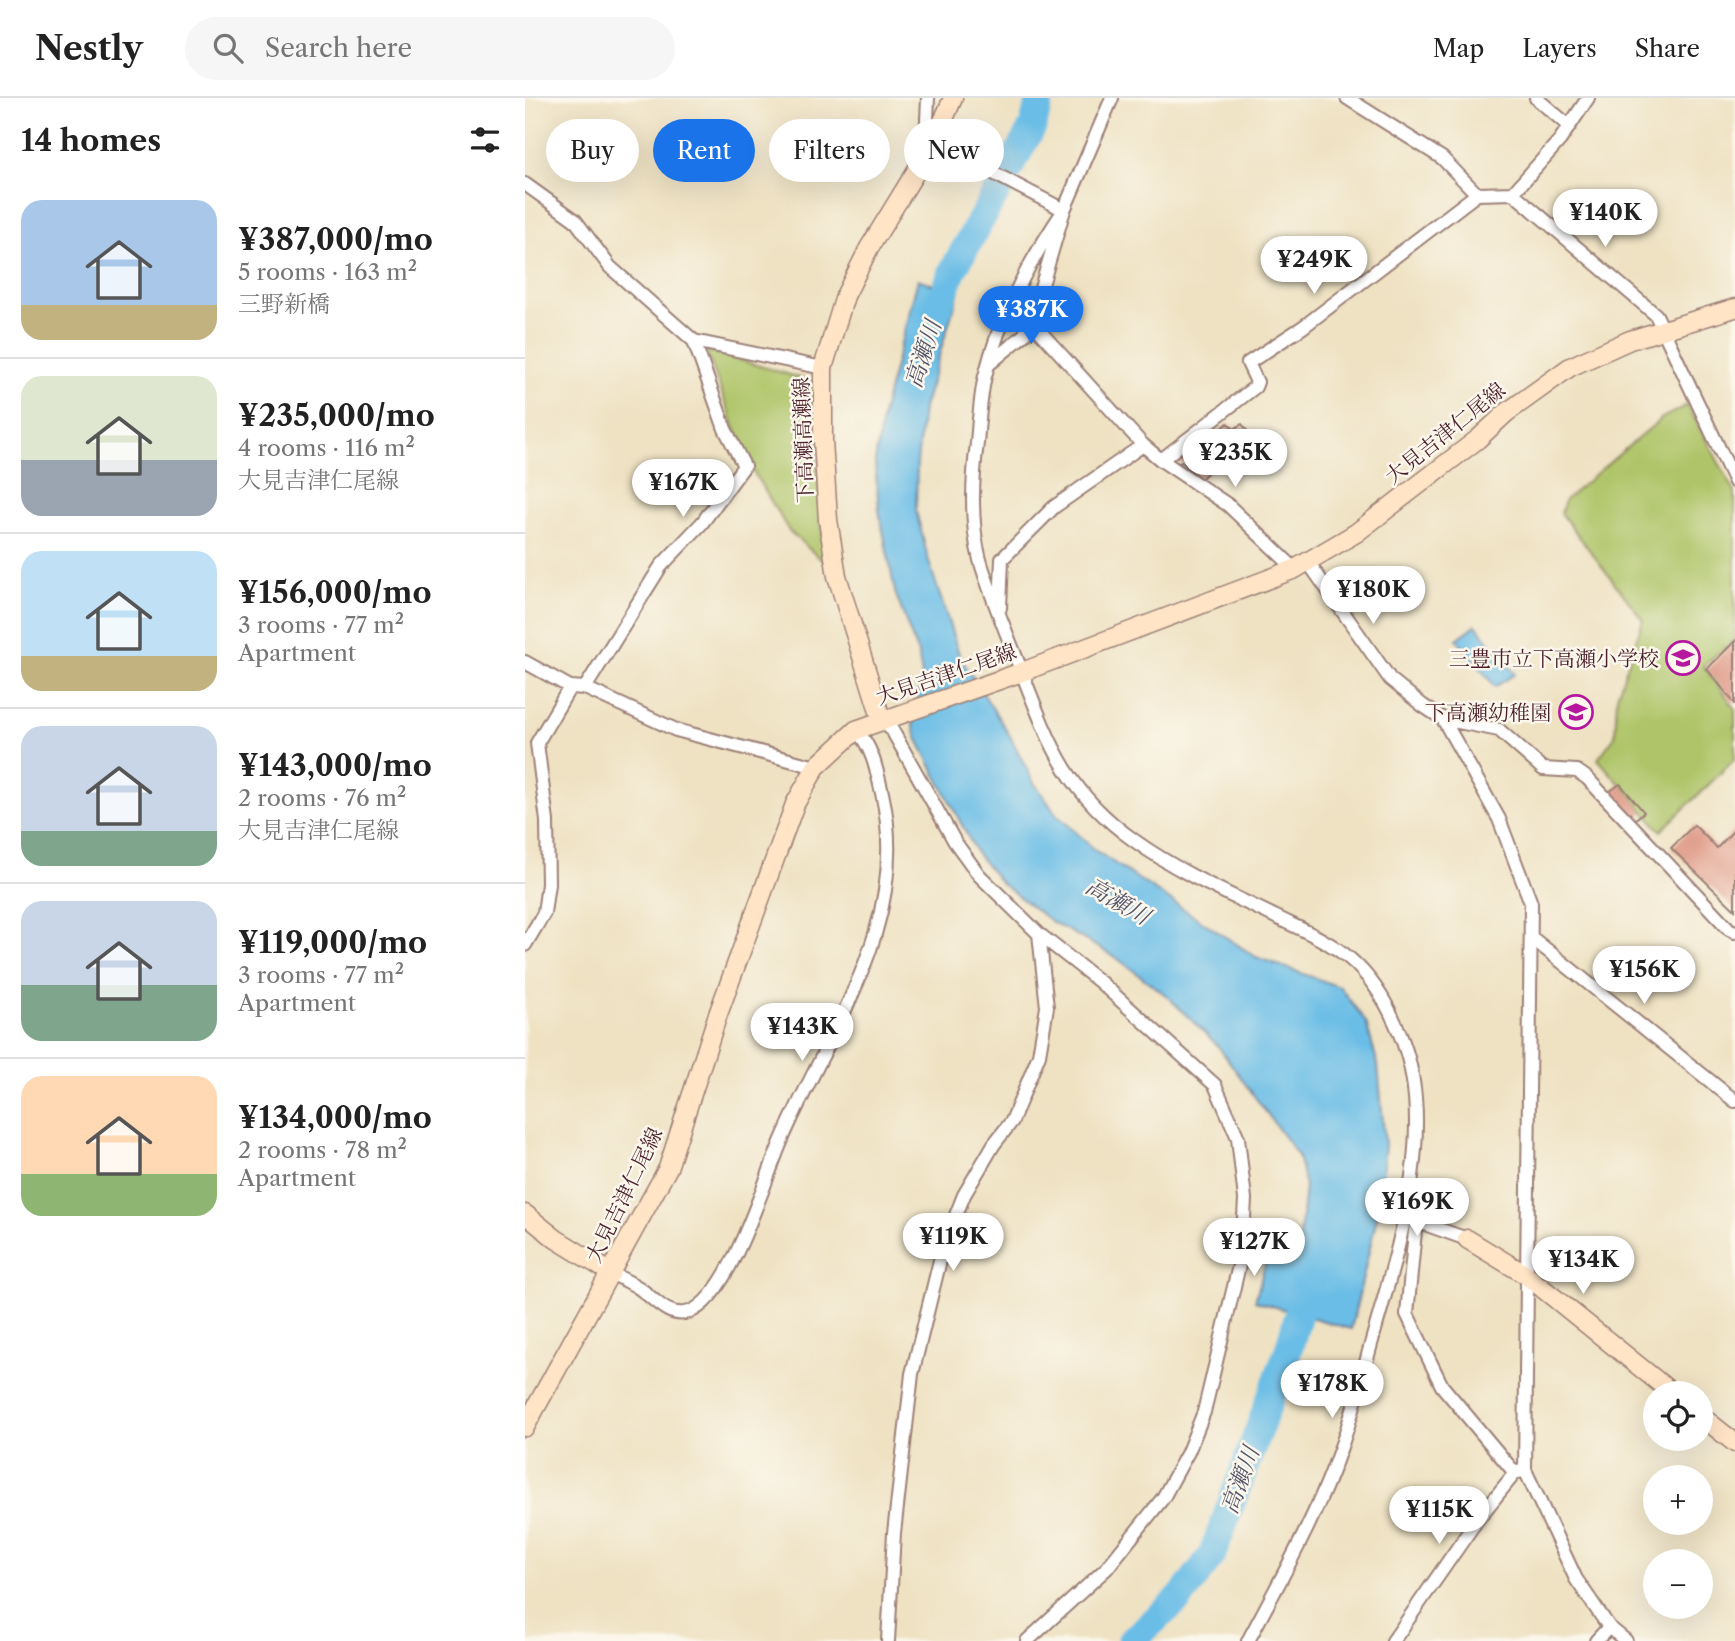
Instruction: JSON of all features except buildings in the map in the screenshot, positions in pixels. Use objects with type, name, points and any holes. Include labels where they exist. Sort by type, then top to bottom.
[{"type":"main road","name":"下高瀬高瀬線","points":[[944,119],[953,98]]},
{"type":"main road","name":"下高瀬高瀬線","points":[[883,721],[837,576],[824,453],[823,368],[845,296],[869,248],[909,182]]},
{"type":"main road","name":"大見吉津仁尾線","points":[[525,1427],[668,1168],[795,804],[816,767],[856,730],[1022,672],[1301,566],[1356,533],[1551,379],[1602,350],[1735,308]]},
{"type":"main road","points":[[525,1214],[556,1239],[611,1273]]},
{"type":"main road","points":[[1467,1239],[1526,1275],[1657,1381]]},
{"type":"main road","points":[[1713,1426],[1735,1443]]},
{"type":"street","points":[[927,119],[928,98]]},
{"type":"street","points":[[988,365],[1025,334],[1064,210],[1112,98]]},
{"type":"street","points":[[1347,98],[1442,158],[1477,194]]},
{"type":"street","points":[[1535,98],[1569,127]]},
{"type":"street","points":[[1513,193],[1569,127],[1588,98]]},
{"type":"street","points":[[1004,179],[1064,210]]},
{"type":"street","points":[[525,184],[575,220],[610,267],[694,341],[726,429],[744,466],[702,523],[661,566],[585,688]]},
{"type":"street","points":[[1161,460],[1255,387],[1257,382],[1248,363],[1303,327],[1477,194],[1513,193],[1656,315],[1735,482]]},
{"type":"street","points":[[1064,210],[1010,301],[988,365],[973,473],[973,515],[980,558],[1051,748],[1073,783],[1100,813],[1137,843],[1192,876],[1316,937],[1349,958],[1369,980],[1396,1025],[1411,1074],[1415,1123],[1411,1197],[1341,1446],[1287,1568],[1248,1641]]},
{"type":"street","points":[[1036,305],[1037,327],[1143,445],[1228,505],[1301,566],[1389,679],[1443,719],[1499,819],[1531,903],[1526,1275],[1520,1472],[1477,1520],[1393,1641]]},
{"type":"street","points":[[694,341],[823,368]]},
{"type":"street","points":[[1000,616],[1002,559],[1054,508],[1143,445]]},
{"type":"street","points":[[525,662],[570,687],[585,688],[676,730],[816,767]]},
{"type":"street","points":[[525,945],[544,913],[548,884],[547,821],[537,743],[570,687]]},
{"type":"street","points":[[1443,719],[1499,730],[1543,769],[1577,771],[1587,778],[1729,929],[1735,932]]},
{"type":"street","points":[[883,721],[892,730],[955,842],[979,875],[1039,934],[1100,982],[1215,1085],[1238,1138],[1245,1199],[1242,1252],[1204,1412],[1188,1452],[1163,1499],[1107,1568],[1027,1641]]},
{"type":"street","points":[[611,1273],[639,1288],[670,1312],[691,1312],[705,1301],[741,1245],[791,1118],[829,1048],[860,978],[879,920],[889,858],[885,808],[866,740],[856,730]]},
{"type":"street","points":[[888,1641],[894,1533],[912,1374],[943,1248],[964,1195],[994,1143],[1012,1121],[1041,1047],[1047,1007],[1039,934]]},
{"type":"street","points":[[1532,938],[1735,1101]]},
{"type":"street","points":[[1411,1197],[1416,1221],[1407,1314],[1442,1386],[1520,1472],[1576,1579],[1609,1627],[1626,1641]]},
{"type":"street","points":[[1416,1221],[1467,1239]]},
{"type":"street","points":[[1596,1641],[1609,1627]]},
{"type":"green space","points":[[706,350],[817,383],[817,463],[824,562],[789,531],[747,461]]},
{"type":"green space","name":"三豊市立下高瀬小学校","points":[[1687,405],[1735,492],[1735,639],[1703,666],[1735,708],[1735,759],[1661,831],[1598,759],[1615,736],[1617,696],[1643,620],[1561,513],[1565,500],[1662,418]]},
{"type":"water","points":[[918,279],[958,294],[923,408],[917,463],[916,511],[929,562],[960,657],[1010,736],[1034,783],[1057,815],[1096,851],[1256,957],[1340,987],[1366,1022],[1378,1065],[1385,1145],[1380,1204],[1351,1329],[1255,1301],[1270,1246],[1299,1244],[1305,1186],[1298,1156],[1217,1045],[1167,996],[1114,956],[1052,922],[1001,883],[977,854],[917,738],[913,724],[922,675],[918,654],[895,592],[879,510],[875,462],[883,411]]},
{"type":"water","points":[[1476,625],[1515,674],[1495,687],[1457,639]]},
{"type":"waterway","name":"高瀬川","points":[[932,325],[953,270],[1033,126],[1040,98]]},
{"type":"waterway","name":"高瀬川","points":[[1131,1641],[1181,1597],[1212,1555],[1289,1348],[1309,1277]]},
{"type":"place","name":"三豊市立下高瀬小学校","points":[[1683,658]]},
{"type":"place","name":"下高瀬幼稚園","points":[[1576,712]]}]
